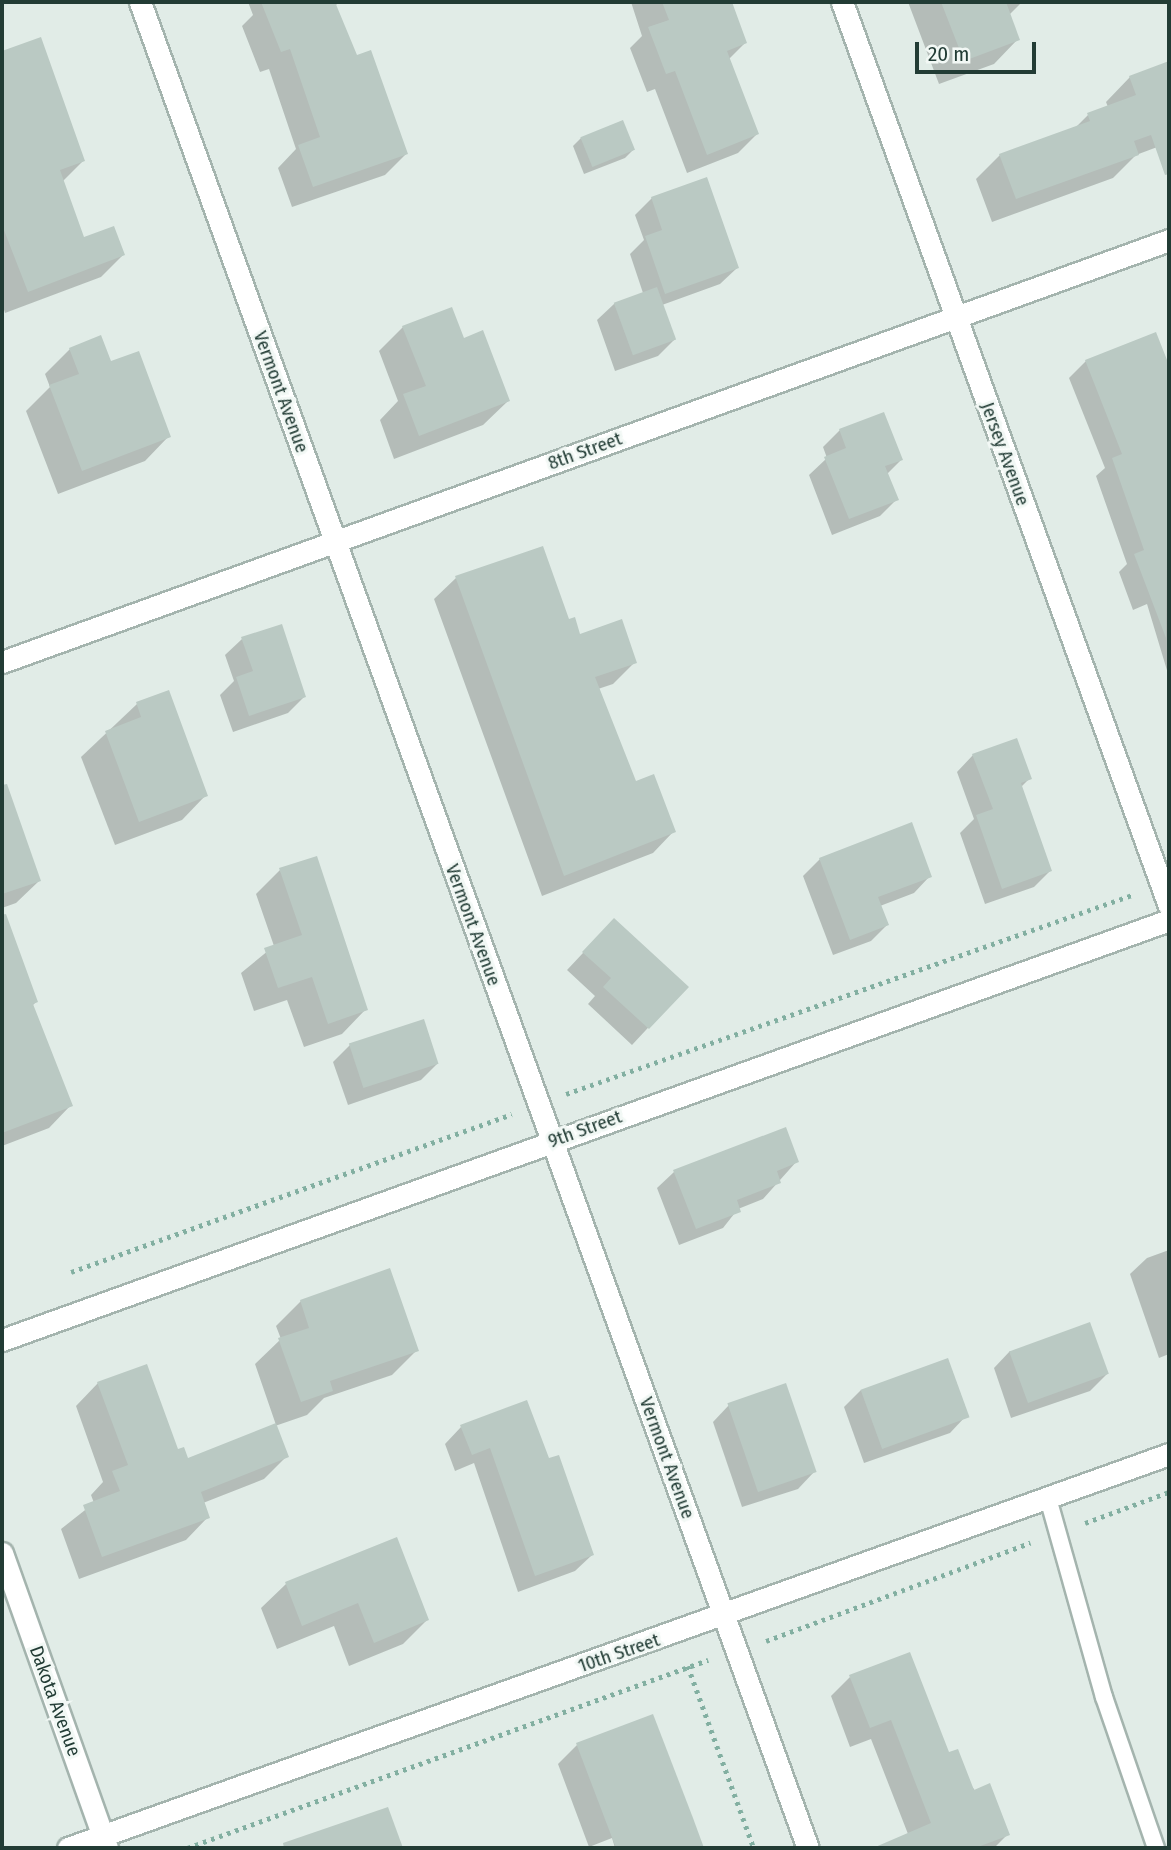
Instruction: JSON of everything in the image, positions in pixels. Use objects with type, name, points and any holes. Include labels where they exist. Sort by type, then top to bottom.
[{"type":"street","name":"Vermont Avenue","points":[[140,2],[808,1848]]},
{"type":"street","name":"Jersey Avenue","points":[[842,2],[1169,906]]},
{"type":"street","name":"8th Street","points":[[2,662],[1169,240]]},
{"type":"street","name":"9th Street","points":[[2,1340],[1169,920]]},
{"type":"street","name":"10th Street","points":[[68,1848],[105,1842],[1169,1454]]},
{"type":"street","name":"Dakota Avenue","points":[[2,1553],[105,1842]]},
{"type":"lane","points":[[1048,1498],[1060,1532],[1104,1697],[1156,1848]]},
{"type":"path","points":[[71,1272],[1162,884]]},
{"type":"path","points":[[187,1848],[688,1666],[737,1651],[1169,1492]]},
{"type":"path","points":[[688,1666],[754,1848]]},
{"type":"building","points":[[261,2],[335,2],[357,55],[371,50],[408,154],[313,187],[298,145],[320,137],[290,49],[281,52]]},
{"type":"building","points":[[662,2],[732,2],[747,43],[727,51],[759,134],[707,155],[675,71],[666,74],[648,27],[669,20]]},
{"type":"building","points":[[941,2],[1006,2],[1020,40],[964,61]]},
{"type":"building","points":[[41,37],[85,161],[60,170],[84,237],[114,226],[125,255],[28,292],[2,225],[2,51]]},
{"type":"building","points":[[1169,61],[1169,174],[1165,175],[1151,135],[1134,141],[1139,155],[1016,199],[999,154],[1090,121],[1087,113],[1136,95],[1129,76]]},
{"type":"building","points":[[623,120],[635,150],[592,167],[580,137]]},
{"type":"building","points":[[707,177],[739,268],[665,294],[645,236],[662,230],[651,197]]},
{"type":"building","points":[[657,287],[676,340],[633,355],[614,303]]},
{"type":"building","points":[[452,307],[464,338],[483,330],[510,401],[419,436],[403,394],[426,386],[402,326]]},
{"type":"building","points":[[1156,332],[1169,365],[1166,638],[1134,554],[1144,550],[1112,458],[1122,454],[1085,360]]},
{"type":"building","points":[[101,335],[111,361],[139,351],[171,437],[82,471],[49,385],[79,374],[69,348]]},
{"type":"building","points":[[884,412],[903,460],[885,466],[899,500],[849,519],[824,457],[846,448],[839,429]]},
{"type":"building","points":[[543,546],[569,619],[575,617],[580,634],[622,619],[637,663],[595,677],[636,781],[654,774],[676,832],[564,876],[455,576]]},
{"type":"building","points":[[282,624],[306,697],[249,716],[236,677],[253,671],[241,637]]},
{"type":"building","points":[[169,690],[208,796],[139,822],[105,731],[141,717],[136,702]]},
{"type":"building","points":[[1017,738],[1032,779],[1021,783],[1052,871],[1002,889],[976,815],[993,809],[972,754]]},
{"type":"building","points":[[7,784],[41,881],[2,894],[2,785]]},
{"type":"building","points":[[912,822],[932,877],[878,897],[889,925],[850,940],[819,858]]},
{"type":"building","points":[[317,856],[368,1010],[328,1024],[312,977],[278,988],[264,948],[302,935],[279,868]]},
{"type":"building","points":[[6,914],[38,1002],[33,1004],[73,1106],[2,1133],[2,915]]},
{"type":"building","points":[[614,918],[689,987],[649,1029],[603,987],[611,978],[582,952]]},
{"type":"building","points":[[424,1019],[439,1064],[363,1088],[349,1043]]},
{"type":"building","points":[[786,1127],[799,1162],[777,1171],[781,1183],[737,1200],[741,1212],[696,1229],[673,1170]]},
{"type":"building","points":[[390,1268],[419,1351],[330,1381],[333,1391],[301,1402],[278,1338],[309,1328],[300,1300]]},
{"type":"building","points":[[1090,1322],[1109,1374],[1028,1403],[1009,1351]]},
{"type":"building","points":[[948,1358],[970,1417],[882,1449],[861,1390]]},
{"type":"building","points":[[147,1364],[178,1449],[184,1447],[188,1458],[276,1423],[289,1457],[201,1492],[210,1518],[102,1557],[83,1505],[120,1491],[112,1471],[128,1465],[97,1382]]},
{"type":"building","points":[[786,1383],[817,1472],[758,1492],[727,1403]]},
{"type":"building","points":[[527,1400],[549,1458],[559,1455],[594,1555],[535,1576],[490,1448],[472,1455],[460,1425]]},
{"type":"building","points":[[397,1537],[429,1620],[374,1643],[358,1603],[302,1626],[285,1582]]},
{"type":"building","points":[[910,1652],[949,1752],[958,1749],[974,1790],[990,1783],[1010,1835],[975,1848],[873,1848],[931,1823],[891,1720],[870,1728],[849,1675]]},
{"type":"building","points":[[653,1714],[704,1848],[616,1848],[576,1743]]},
{"type":"building","points":[[388,1807],[403,1848],[284,1848],[283,1843]]}]
